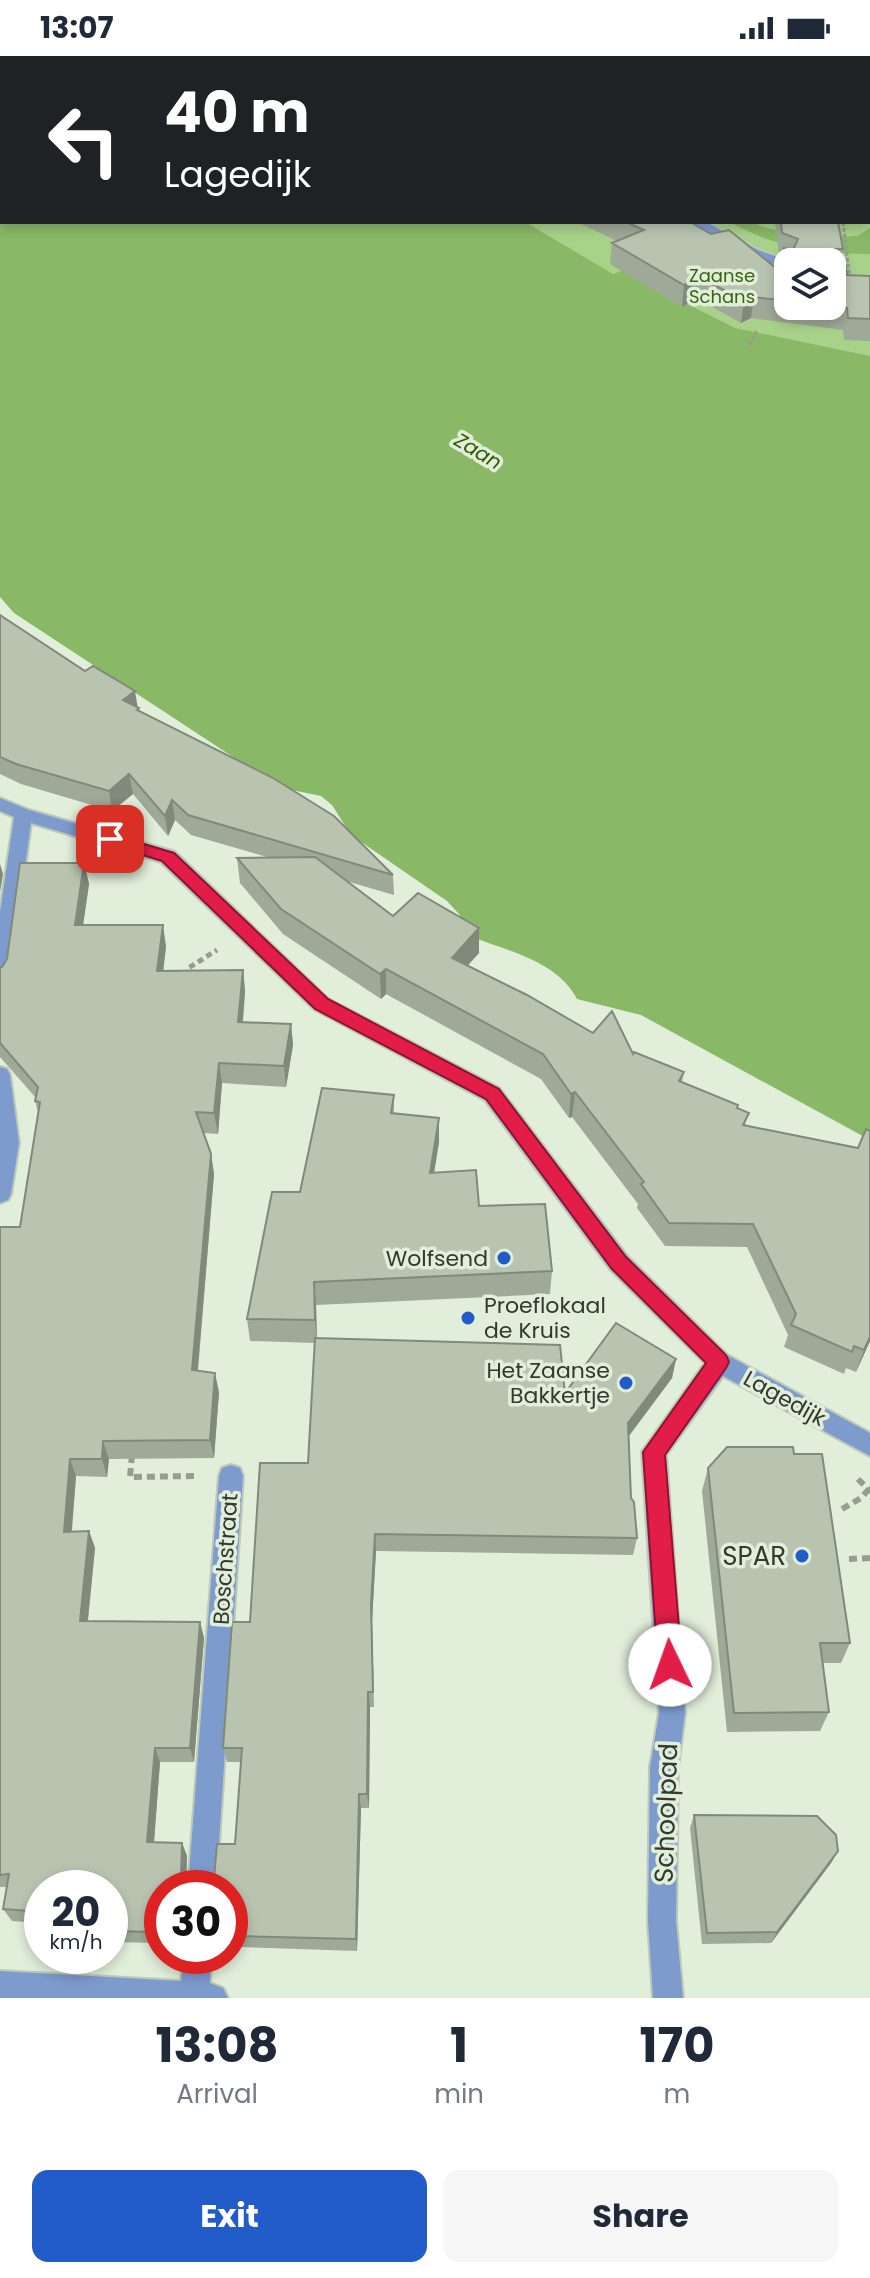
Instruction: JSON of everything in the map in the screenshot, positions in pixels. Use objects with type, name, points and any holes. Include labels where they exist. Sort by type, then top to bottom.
[{"type":"street","points":[[701,224],[754,253],[774,260]]},
{"type":"street","name":"Lagedijk","points":[[0,804],[23,814],[168,857],[321,1004],[492,1094],[619,1263],[719,1362],[870,1445]]},
{"type":"street","points":[[0,980],[23,814]]},
{"type":"street","points":[[0,1075],[8,1143],[0,1194]]},
{"type":"street","name":"Schoolpad","points":[[668,1998],[662,1921],[664,1767],[672,1713],[654,1452],[719,1362]]},
{"type":"street","name":"Boschstraat","points":[[203,1870],[231,1476]]},
{"type":"street","points":[[0,1986],[204,1997],[200,1974]]},
{"type":"path","points":[[843,224],[850,281]]},
{"type":"path","points":[[749,345],[757,330]]},
{"type":"path","points":[[186,984],[187,969],[244,932]]},
{"type":"path","name":"Boschstraat","points":[[133,1447],[130,1477],[231,1476]]},
{"type":"path","points":[[842,1509],[861,1498],[870,1487]]},
{"type":"path","points":[[849,1559],[870,1558]]},
{"type":"green space","name":"Zaanse Schans","points":[[453,224],[870,224],[870,379]]},
{"type":"water","name":"Zaan","points":[[0,224],[528,224],[613,274],[622,271],[735,328],[870,356],[870,1140],[641,1015],[577,999],[569,986],[545,967],[472,937],[459,914],[447,901],[351,835],[332,805],[321,796],[292,790],[265,778],[14,613],[0,597]]},
{"type":"water","points":[[734,224],[758,224],[822,236],[859,235],[870,228],[870,254],[846,253],[846,248],[798,247],[764,238]]},
{"type":"building","points":[[630,224],[694,224],[711,234],[729,230],[774,266],[774,299],[754,297],[744,301],[698,276],[684,285],[612,243],[644,230]]},
{"type":"building","points":[[781,224],[838,224],[843,248],[794,248],[798,239],[782,233]]},
{"type":"building","points":[[846,270],[847,275],[870,276],[870,319],[848,318]]},
{"type":"building","points":[[0,615],[85,671],[93,666],[135,691],[123,700],[139,708],[137,710],[273,778],[334,816],[393,875],[188,815],[172,800],[165,816],[129,774],[109,791],[0,757]]},
{"type":"building","points":[[315,857],[393,916],[418,893],[479,928],[452,958],[527,995],[593,1033],[612,1011],[633,1054],[684,1072],[679,1081],[738,1105],[737,1108],[749,1113],[743,1125],[858,1148],[866,1129],[870,1131],[870,1337],[864,1350],[854,1346],[852,1352],[791,1325],[796,1314],[753,1224],[669,1223],[641,1184],[644,1182],[575,1092],[571,1094],[543,1054],[386,969],[380,974],[281,909],[237,858]]},
{"type":"building","points":[[20,863],[84,863],[75,925],[163,925],[157,971],[243,970],[238,1022],[291,1024],[284,1066],[219,1063],[214,1113],[196,1112],[211,1154],[192,1370],[215,1373],[210,1440],[103,1441],[102,1459],[70,1459],[64,1532],[89,1531],[80,1621],[200,1622],[190,1748],[155,1748],[147,1842],[182,1843],[181,1870],[144,1870],[144,1932],[128,1931],[128,1870],[24,1870],[24,1911],[3,1909],[9,1874],[0,1875],[0,1227],[20,1227],[40,1102],[35,1101],[38,1087],[0,1043],[0,967],[7,959]]},
{"type":"building","points":[[322,1088],[394,1095],[391,1113],[439,1118],[430,1173],[476,1170],[479,1206],[545,1204],[552,1271],[314,1282],[315,1320],[247,1319],[272,1192],[300,1192]]},
{"type":"building","points":[[616,1323],[676,1359],[628,1423],[631,1498],[637,1538],[375,1534],[371,1605],[373,1692],[368,1692],[367,1794],[359,1794],[356,1939],[248,1936],[248,1870],[215,1870],[217,1844],[235,1844],[242,1748],[223,1748],[232,1622],[250,1622],[260,1463],[308,1463],[315,1338],[560,1345],[565,1393]]},
{"type":"building","points":[[727,1447],[793,1447],[794,1454],[822,1454],[850,1643],[820,1643],[829,1712],[734,1713],[708,1468]]},
{"type":"building","points":[[694,1815],[817,1816],[836,1835],[838,1851],[777,1932],[707,1933]]},
{"type":"place","name":"Wolfsend","points":[[504,1258]]},
{"type":"place","name":"Proeflokaal de Kruis","points":[[468,1318]]},
{"type":"place","name":"Het Zaanse Bakkertje","points":[[626,1383]]},
{"type":"place","name":"SPAR","points":[[802,1556]]},
{"type":"route","points":[[110,839],[168,857],[321,1004],[492,1094],[619,1263],[719,1362],[654,1452],[670,1665]]}]
